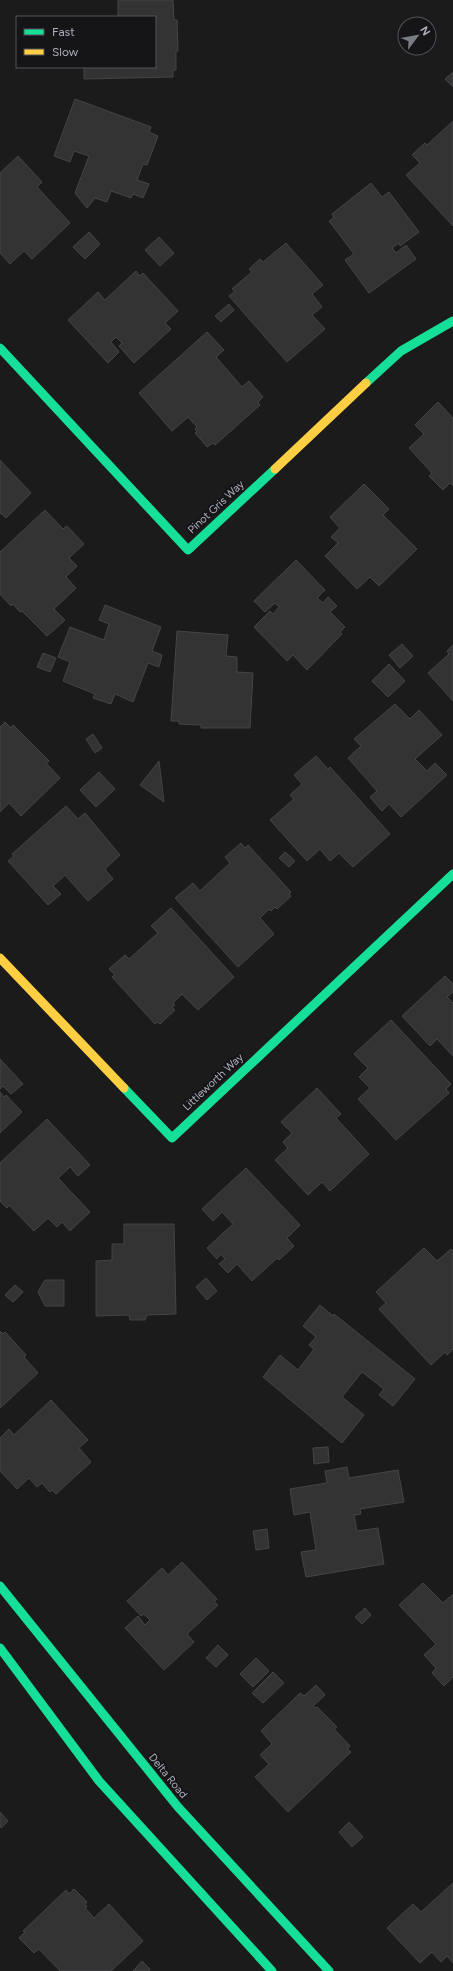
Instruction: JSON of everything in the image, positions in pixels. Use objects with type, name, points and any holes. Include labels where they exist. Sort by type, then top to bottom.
[{"type":"street","name":"Pinot Gris Way","points":[[0,348],[188,550],[401,352],[453,321]]},
{"type":"street","name":"Littleworth Way","points":[[0,958],[172,1138],[453,874]]},
{"type":"street","name":"Delta Road","points":[[0,1586],[178,1807],[328,1971]]},
{"type":"street","points":[[0,1648],[99,1782],[272,1971]]},
{"type":"building","points":[[118,0],[173,0],[174,20],[177,20],[178,51],[176,51],[176,70],[173,70],[173,77],[84,79],[84,68],[156,68],[156,16],[118,16]]},
{"type":"building","points":[[453,72],[453,87],[445,79]]},
{"type":"building","points":[[75,99],[151,127],[149,132],[158,136],[147,165],[143,164],[137,180],[149,184],[143,198],[133,194],[131,198],[111,191],[107,202],[95,198],[87,208],[75,193],[89,156],[74,151],[70,162],[54,156]]},
{"type":"building","points":[[453,121],[453,226],[406,175],[420,163],[412,155],[425,143],[427,145]]},
{"type":"building","points":[[18,156],[42,182],[37,187],[70,223],[32,259],[24,251],[10,264],[0,253],[0,173]]},
{"type":"building","points":[[371,183],[382,197],[389,192],[419,232],[400,246],[399,243],[392,248],[396,253],[406,245],[416,259],[369,293],[345,260],[354,254],[329,221],[334,218],[332,214]]},
{"type":"building","points":[[89,232],[100,244],[85,259],[73,247]]},
{"type":"building","points":[[159,237],[174,253],[160,266],[145,250]]},
{"type":"building","points":[[286,243],[323,285],[312,294],[322,307],[312,315],[325,329],[287,362],[229,296],[235,291],[232,289],[252,272],[249,269],[260,259],[263,262]]},
{"type":"building","points":[[136,271],[140,276],[143,273],[178,311],[165,323],[171,329],[134,363],[119,346],[122,343],[116,337],[111,342],[119,352],[108,363],[68,320],[98,292],[105,300]]},
{"type":"building","points":[[229,304],[234,310],[221,322],[215,316]]},
{"type":"building","points":[[207,332],[224,350],[216,357],[242,387],[249,381],[263,397],[258,402],[260,405],[215,445],[213,443],[207,447],[195,433],[197,431],[195,429],[197,427],[188,417],[172,431],[139,393]]},
{"type":"building","points":[[438,402],[453,418],[453,486],[450,483],[443,490],[429,476],[432,473],[409,448],[424,434],[415,425]]},
{"type":"building","points":[[0,460],[31,493],[6,518],[0,513]]},
{"type":"building","points":[[364,484],[389,509],[383,515],[417,549],[379,586],[370,577],[357,589],[325,556],[338,543],[331,537],[340,528],[330,517]]},
{"type":"building","points":[[45,510],[63,529],[67,526],[84,544],[69,558],[77,566],[66,577],[76,588],[54,609],[65,620],[47,636],[22,611],[20,612],[13,604],[11,606],[0,594],[0,552]]},
{"type":"building","points":[[296,560],[325,590],[317,598],[323,603],[328,597],[337,606],[330,612],[345,627],[340,632],[342,634],[307,670],[293,655],[287,661],[254,627],[270,611],[273,614],[279,607],[275,603],[265,612],[254,601]]},
{"type":"building","points":[[105,605],[161,627],[152,651],[162,655],[159,667],[148,663],[133,702],[115,694],[111,704],[93,698],[95,694],[63,681],[70,662],[58,657],[70,627],[104,640],[109,624],[99,620]]},
{"type":"building","points":[[177,631],[228,635],[226,656],[237,657],[237,672],[253,673],[250,728],[201,728],[201,725],[179,724],[179,721],[171,721]]},
{"type":"building","points":[[402,644],[413,656],[400,668],[389,655]]},
{"type":"building","points":[[453,645],[453,701],[428,673],[449,654],[447,651]]},
{"type":"building","points":[[43,653],[56,658],[50,672],[37,667]]},
{"type":"building","points":[[389,664],[405,681],[388,697],[372,681]]},
{"type":"building","points":[[395,704],[410,719],[419,710],[442,735],[415,759],[427,771],[435,763],[447,775],[401,817],[389,804],[382,811],[370,797],[377,791],[348,758],[361,746],[354,739]]},
{"type":"building","points":[[5,722],[11,728],[13,725],[49,761],[46,763],[60,778],[21,816],[9,803],[0,812],[0,727]]},
{"type":"building","points":[[93,734],[102,748],[95,753],[86,739]]},
{"type":"building","points":[[316,756],[328,769],[330,767],[390,834],[353,867],[339,853],[330,861],[320,849],[307,861],[270,820],[294,799],[290,795],[302,784],[294,775]]},
{"type":"building","points":[[159,761],[164,802],[140,785]]},
{"type":"building","points":[[99,772],[115,789],[96,807],[80,790]]},
{"type":"building","points":[[66,806],[78,819],[85,813],[120,855],[105,869],[113,879],[88,901],[65,875],[53,886],[61,894],[48,905],[8,861],[14,856],[12,854]]},
{"type":"building","points":[[241,843],[245,848],[248,845],[291,892],[289,894],[291,896],[277,909],[275,907],[271,911],[269,909],[260,918],[274,934],[238,967],[175,898],[193,883],[200,891],[230,863],[225,857]]},
{"type":"building","points":[[285,852],[295,861],[289,867],[279,858]]},
{"type":"building","points":[[171,908],[234,977],[198,1010],[182,994],[173,1003],[175,1005],[172,1007],[175,1010],[160,1024],[157,1022],[155,1024],[112,977],[115,975],[109,969],[125,955],[129,959],[158,933],[151,926]]},
{"type":"building","points":[[445,976],[453,984],[453,992],[447,997],[453,1003],[453,1056],[437,1039],[430,1046],[402,1016]]},
{"type":"building","points":[[391,1020],[451,1084],[446,1089],[449,1093],[396,1140],[358,1099],[370,1088],[359,1077],[368,1068],[354,1054]]},
{"type":"building","points":[[0,1059],[23,1084],[11,1094],[3,1086],[0,1089]]},
{"type":"building","points":[[317,1088],[341,1114],[336,1118],[369,1154],[330,1191],[322,1182],[308,1195],[275,1160],[288,1148],[283,1142],[292,1133],[281,1122]]},
{"type":"building","points":[[0,1092],[4,1097],[6,1095],[22,1112],[0,1133]]},
{"type":"building","points":[[47,1119],[90,1165],[78,1176],[70,1167],[58,1178],[90,1212],[70,1231],[62,1222],[57,1227],[48,1218],[34,1231],[9,1205],[7,1208],[0,1201],[0,1163]]},
{"type":"building","points":[[246,1168],[300,1225],[287,1238],[294,1246],[279,1260],[277,1258],[252,1281],[237,1264],[228,1273],[219,1264],[225,1259],[221,1254],[217,1259],[207,1248],[233,1224],[222,1212],[213,1221],[202,1209]]},
{"type":"building","points":[[124,1224],[174,1224],[176,1314],[147,1315],[145,1320],[130,1320],[129,1315],[96,1316],[96,1261],[112,1260],[112,1244],[124,1244]]},
{"type":"building","points":[[424,1248],[437,1261],[451,1249],[453,1251],[453,1349],[447,1355],[445,1352],[431,1365],[379,1309],[386,1303],[376,1292]]},
{"type":"building","points":[[206,1278],[217,1291],[207,1300],[196,1287]]},
{"type":"building","points":[[45,1280],[64,1280],[64,1306],[45,1306],[38,1292]]},
{"type":"building","points":[[15,1285],[23,1292],[13,1302],[5,1295]]},
{"type":"building","points":[[320,1305],[333,1316],[334,1314],[415,1379],[393,1406],[379,1395],[384,1389],[362,1372],[342,1397],[364,1415],[342,1443],[263,1377],[280,1355],[298,1370],[314,1349],[309,1345],[316,1337],[303,1326]]},
{"type":"building","points":[[0,1331],[3,1334],[5,1332],[26,1355],[24,1357],[38,1373],[0,1408]]},
{"type":"building","points":[[51,1400],[88,1440],[79,1448],[91,1462],[56,1494],[52,1490],[50,1492],[42,1483],[37,1487],[29,1478],[17,1489],[0,1471],[0,1438],[9,1429],[14,1435]]},
{"type":"building","points":[[328,1447],[329,1462],[314,1464],[313,1448]]},
{"type":"building","points":[[347,1467],[349,1478],[398,1470],[404,1502],[360,1509],[361,1514],[354,1515],[357,1531],[378,1528],[384,1564],[306,1577],[301,1552],[316,1550],[310,1512],[294,1515],[290,1489],[327,1483],[325,1471]]},
{"type":"building","points":[[267,1529],[269,1548],[256,1550],[253,1531]]},
{"type":"building","points":[[182,1562],[217,1599],[214,1602],[218,1605],[187,1634],[194,1642],[164,1670],[125,1628],[138,1616],[145,1625],[150,1620],[144,1614],[141,1616],[127,1601],[162,1568],[168,1575]]},
{"type":"building","points":[[423,1583],[443,1603],[453,1594],[453,1677],[444,1686],[432,1673],[436,1668],[424,1655],[436,1644],[399,1605]]},
{"type":"building","points":[[365,1608],[371,1615],[362,1624],[355,1617]]},
{"type":"building","points":[[218,1645],[228,1655],[216,1667],[206,1658]]},
{"type":"building","points":[[256,1658],[269,1671],[253,1687],[240,1674]]},
{"type":"building","points":[[273,1672],[284,1683],[263,1703],[252,1693]]},
{"type":"building","points":[[316,1685],[325,1695],[313,1706],[316,1708],[317,1707],[337,1727],[334,1729],[350,1746],[347,1749],[351,1752],[288,1812],[255,1777],[269,1764],[260,1755],[272,1744],[261,1731],[300,1693],[304,1696]]},
{"type":"building","points":[[0,1812],[8,1821],[1,1828],[0,1826]]},
{"type":"building","points":[[349,1822],[363,1837],[352,1847],[339,1832]]},
{"type":"building","points":[[453,1883],[453,1963],[447,1956],[441,1962],[432,1952],[420,1963],[387,1928],[413,1904],[421,1912]]},
{"type":"building","points":[[74,1889],[87,1902],[85,1904],[87,1907],[85,1908],[94,1918],[109,1904],[143,1941],[111,1971],[60,1971],[39,1949],[34,1953],[19,1938],[25,1932],[23,1931],[66,1890],[69,1894]]},
{"type":"building","points":[[142,1961],[150,1969],[149,1971],[133,1971]]},
{"type":"traffic: fast","points":[[366,383],[401,351],[453,321]]},
{"type":"traffic: fast","points":[[0,348],[188,550],[275,469]]},
{"type":"traffic: fast","points":[[124,1088],[172,1138],[453,874]]},
{"type":"traffic: fast","points":[[0,1586],[178,1807],[329,1971]]},
{"type":"traffic: fast","points":[[0,1648],[99,1781],[272,1971]]},
{"type":"traffic: slow","points":[[275,469],[366,383]]},
{"type":"traffic: slow","points":[[0,958],[124,1088]]}]
